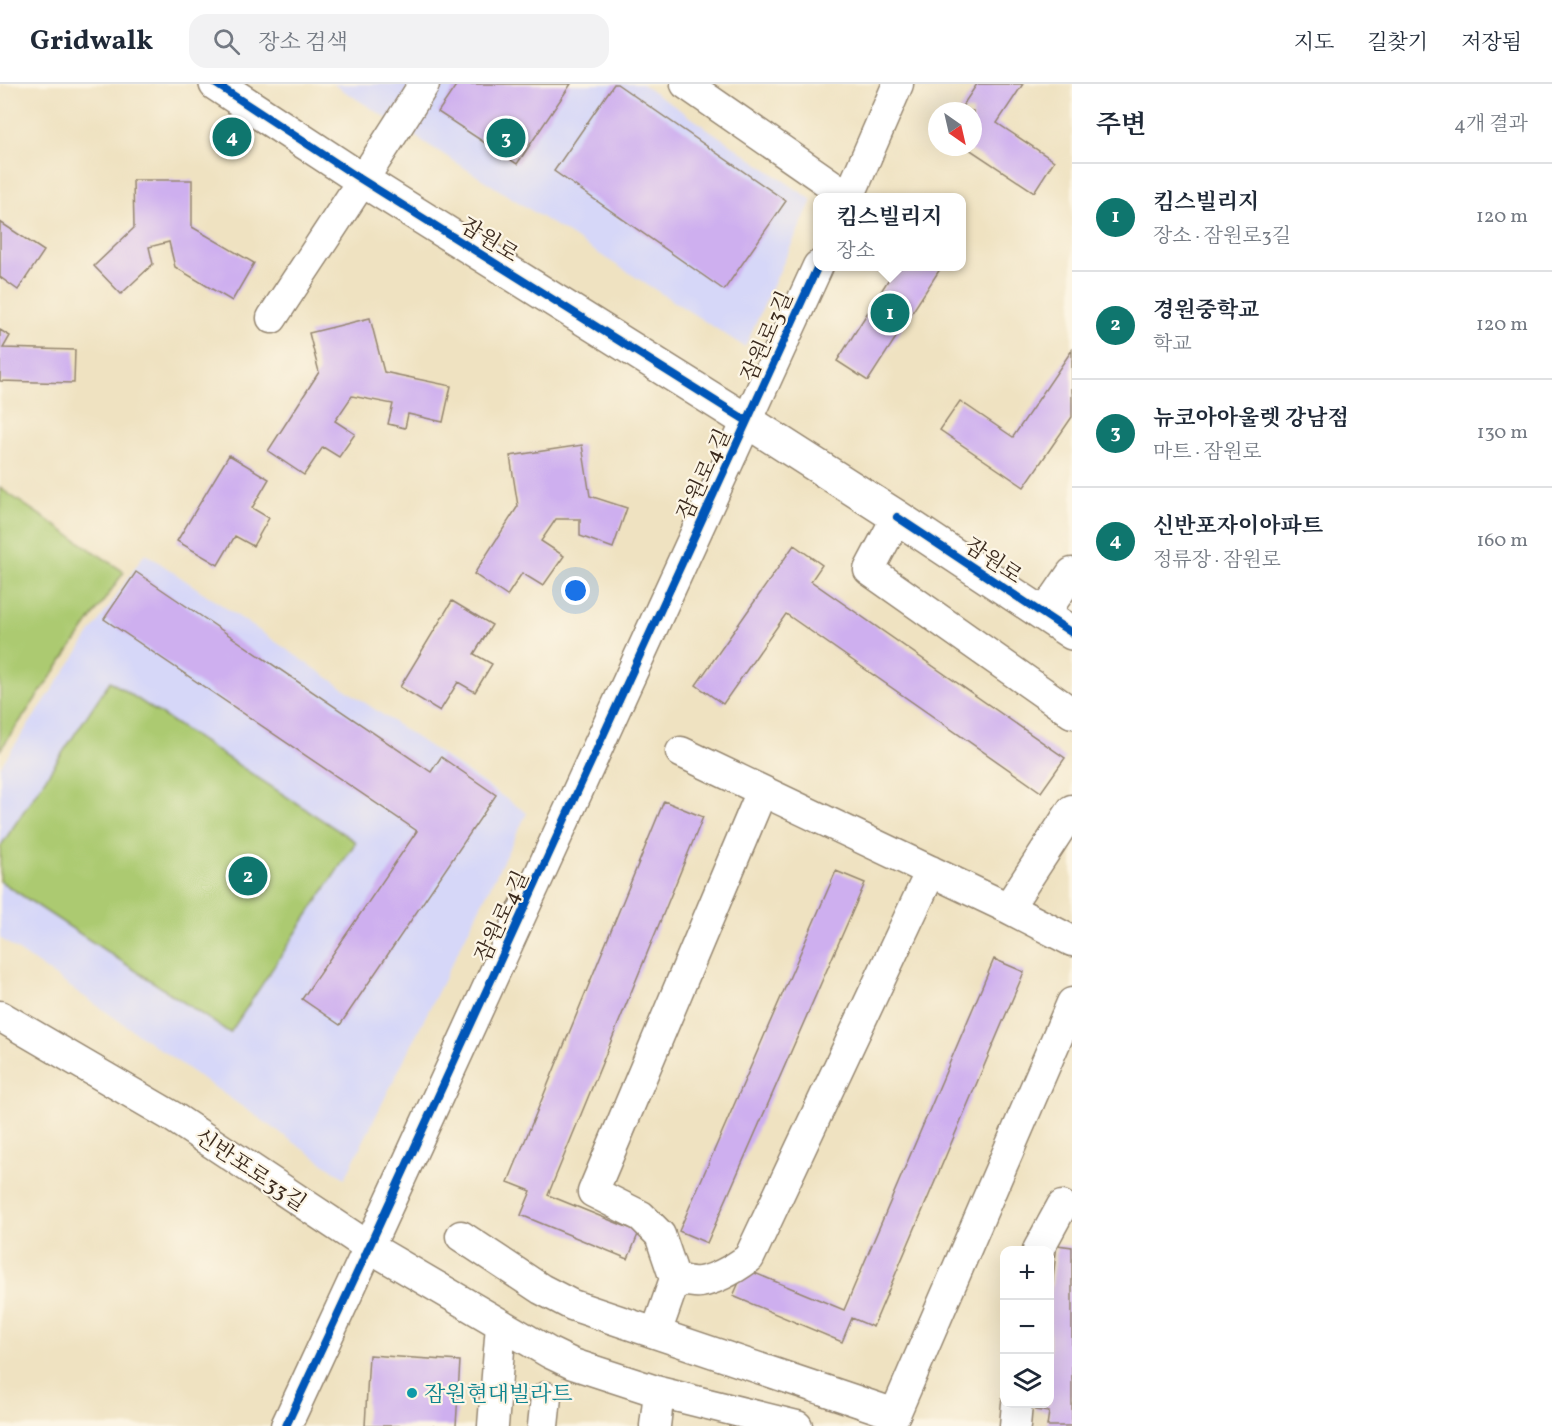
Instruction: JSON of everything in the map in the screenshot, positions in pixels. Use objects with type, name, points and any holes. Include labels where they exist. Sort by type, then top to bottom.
[{"type":"main road","name":"잠원로","points":[[216,84],[363,181],[897,517],[1072,633]]},
{"type":"street","points":[[272,318],[424,84]]},
{"type":"street","points":[[686,84],[843,193]]},
{"type":"street","points":[[851,193],[898,84]]},
{"type":"street","name":"잠원로3길","points":[[747,421],[816,271]]},
{"type":"street","name":"잠원로4길","points":[[286,1426],[747,421]]},
{"type":"street","points":[[897,517],[869,570],[1072,713]]},
{"type":"street","points":[[1044,614],[1072,573]]},
{"type":"street","points":[[681,752],[1008,908],[1072,941]]},
{"type":"street","points":[[656,1333],[675,1279],[660,1235],[641,1216],[593,1192],[762,791]]},
{"type":"street","points":[[1008,908],[1072,810]]},
{"type":"street","points":[[675,1279],[698,1282],[713,1278],[734,1270],[748,1258],[931,871]]},
{"type":"street","points":[[461,1236],[541,1289],[572,1305],[894,1414],[1072,1003]]},
{"type":"street","name":"신반포로33길","points":[[0,1016],[172,1117],[369,1247],[550,1353],[573,1364],[659,1392],[695,1413],[797,1426]]},
{"type":"street","points":[[1041,1246],[1062,1206]]},
{"type":"street","points":[[493,1426],[501,1325]]},
{"type":"street","points":[[655,1426],[659,1392]]},
{"type":"street","points":[[543,1426],[546,1396]]},
{"type":"street","points":[[1015,1426],[1017,1408]]},
{"type":"shaded area","points":[[333,84],[642,84],[812,200],[745,347]]},
{"type":"shaded area","points":[[145,553],[527,813],[345,1178],[0,938],[0,767]]},
{"type":"green space","points":[[0,488],[124,572],[0,750]]},
{"type":"green space","points":[[110,681],[356,842],[230,1033],[0,881],[0,847]]},
{"type":"building","points":[[457,84],[571,84],[517,164],[438,112]]},
{"type":"building","points":[[614,84],[786,201],[724,290],[554,171]]},
{"type":"building","points":[[977,84],[1023,84],[997,123],[1054,161],[1034,192],[980,156],[982,156],[982,102],[965,102]]},
{"type":"building","points":[[133,180],[192,180],[192,227],[254,263],[232,301],[175,267],[169,242],[149,247],[153,264],[121,294],[94,266],[134,228]]},
{"type":"building","points":[[0,222],[44,251],[18,290],[0,277]]},
{"type":"building","points":[[894,271],[939,271],[868,381],[837,361]]},
{"type":"building","points":[[370,318],[384,372],[451,386],[443,422],[408,414],[405,428],[388,424],[393,404],[352,396],[335,421],[355,434],[339,457],[323,447],[304,475],[268,451],[319,372],[309,333]]},
{"type":"building","points":[[0,330],[10,336],[3,348],[75,350],[74,383],[0,381]]},
{"type":"building","points":[[1072,350],[1072,417],[1024,487],[940,430],[960,401],[1013,437]]},
{"type":"building","points":[[582,445],[590,496],[627,508],[613,548],[580,536],[580,519],[556,519],[541,541],[564,556],[543,586],[522,573],[507,596],[474,574],[518,506],[510,456]]},
{"type":"building","points":[[229,455],[269,479],[252,508],[269,518],[253,546],[235,536],[218,565],[177,541]]},
{"type":"building","points":[[794,545],[822,565],[811,581],[1065,758],[1041,792],[786,614],[723,704],[696,685]]},
{"type":"building","points":[[136,572],[431,772],[441,757],[496,795],[340,1025],[302,999],[417,831],[104,619]]},
{"type":"building","points":[[452,601],[492,625],[474,654],[492,664],[475,692],[458,682],[440,711],[400,687]]},
{"type":"building","points":[[664,801],[703,817],[548,1195],[639,1232],[628,1259],[521,1215],[531,1191],[508,1182]]},
{"type":"building","points":[[836,871],[865,883],[707,1243],[679,1231]]},
{"type":"building","points":[[994,959],[1024,972],[873,1327],[852,1318],[842,1342],[733,1296],[745,1269],[844,1310]]},
{"type":"building","points":[[1057,1245],[1072,1247],[1072,1426],[1047,1426],[1049,1412],[1035,1410],[1035,1408],[1054,1408],[1054,1270]]},
{"type":"building","name":"잠원현대빌라트","points":[[369,1355],[460,1361],[456,1426],[365,1426]]},
{"type":"cycle path","points":[[216,84],[356,176],[747,421]]},
{"type":"cycle path","points":[[286,1426],[816,271]]},
{"type":"cycle path","points":[[897,517],[1072,633]]},
{"type":"place","name":"신반포자이아파트","points":[[232,137]]},
{"type":"place","name":"뉴코아아울렛 강남점","points":[[506,138]]},
{"type":"place","name":"킴스빌리지","points":[[890,313]]},
{"type":"place","name":"경원중학교","points":[[248,876]]},
{"type":"place","name":"잠원현대빌라트","points":[[412,1393]]}]
